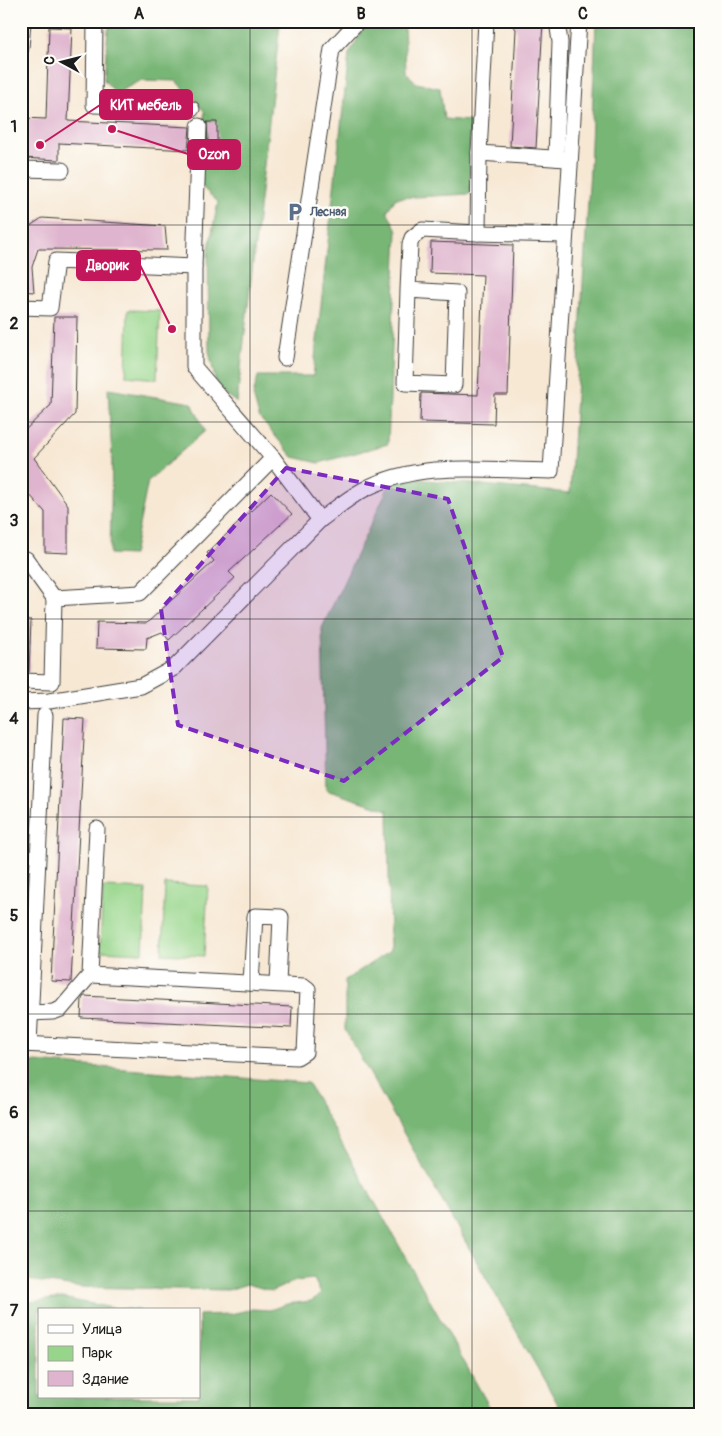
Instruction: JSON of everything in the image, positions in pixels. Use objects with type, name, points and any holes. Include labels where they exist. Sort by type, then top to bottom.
[{"type":"street","points":[[21,48],[24,21]]},
{"type":"street","points":[[95,21],[94,105],[192,109]]},
{"type":"street","points":[[285,358],[332,49],[358,21]]},
{"type":"street","points":[[478,233],[479,153],[486,21]]},
{"type":"street","points":[[21,702],[49,701],[141,686],[174,668],[320,520],[364,490],[411,473],[456,468],[551,471],[565,235],[560,42],[557,21]]},
{"type":"street","points":[[563,158],[579,21]]},
{"type":"street","points":[[199,126],[194,266],[194,368],[273,458],[320,520]]},
{"type":"street","points":[[479,153],[563,158]]},
{"type":"street","points":[[21,169],[62,170]]},
{"type":"street","points":[[408,290],[458,293],[454,385],[405,383],[408,290],[410,244],[416,233],[422,230],[565,235]]},
{"type":"street","points":[[21,308],[50,308],[56,261],[194,266]]},
{"type":"street","points":[[54,598],[140,593],[273,458]]},
{"type":"street","points":[[21,559],[26,559],[54,598],[52,682],[21,681]]},
{"type":"street","points":[[45,716],[30,1013],[25,1044],[298,1057],[305,1052],[308,989],[304,986],[90,975]]},
{"type":"street","points":[[30,1013],[53,1012],[61,1009],[90,975],[97,828]]},
{"type":"street","points":[[251,983],[255,916],[281,917],[278,984]]},
{"type":"highlighted area","points":[[286,468],[448,499],[503,657],[344,781],[178,725],[161,609]]},
{"type":"green space","points":[[113,21],[271,21],[280,24],[237,403],[217,388],[209,351],[208,253],[218,202],[191,177],[205,112],[176,81],[142,80],[116,93],[104,80],[108,30]]},
{"type":"green space","points":[[368,21],[404,21],[406,72],[416,83],[440,88],[444,119],[470,121],[470,194],[396,198],[387,211],[397,230],[388,444],[319,463],[293,457],[259,417],[253,395],[258,376],[313,376],[349,54]]},
{"type":"green space","points":[[596,21],[701,21],[701,1415],[564,1415],[345,1030],[345,980],[390,951],[388,810],[326,790],[322,628],[393,477],[570,493],[590,169]]},
{"type":"green space","points":[[128,310],[160,311],[157,379],[126,376]]},
{"type":"green space","points":[[108,389],[192,403],[205,431],[148,481],[133,555],[110,554],[112,458]]},
{"type":"green space","points":[[165,884],[208,886],[204,956],[162,954]]},
{"type":"green space","points":[[103,887],[146,889],[143,953],[100,951]]},
{"type":"green space","points":[[21,1061],[308,1083],[494,1415],[21,1415],[21,1303],[62,1298],[118,1308],[38,1308],[38,1398],[200,1398],[200,1315],[231,1314],[252,1309],[270,1310],[287,1304],[311,1301],[321,1294],[314,1279],[296,1281],[272,1291],[247,1284],[228,1290],[75,1287],[21,1279]]},
{"type":"building","points":[[509,21],[543,21],[536,148],[510,146],[516,29]]},
{"type":"building","points":[[49,27],[72,28],[68,121],[190,127],[188,150],[59,143],[59,160],[21,158],[22,118],[46,119]]},
{"type":"building","points":[[207,122],[217,122],[217,144],[208,144]]},
{"type":"building","points":[[42,218],[165,226],[167,250],[38,249],[32,267],[34,292],[21,291],[21,232]]},
{"type":"building","points":[[431,242],[513,245],[508,395],[495,395],[494,424],[420,422],[421,393],[478,395],[483,275],[430,273]]},
{"type":"building","points":[[54,317],[77,317],[75,414],[34,458],[68,505],[68,553],[45,552],[45,512],[21,485],[21,434],[51,405]]},
{"type":"building","points":[[271,492],[292,514],[229,572],[235,578],[169,640],[162,632],[147,638],[146,649],[96,648],[97,622],[147,623],[214,561],[207,553]]},
{"type":"building","points":[[21,619],[31,620],[29,672],[21,672]]},
{"type":"building","points":[[64,718],[85,719],[71,982],[51,981]]},
{"type":"building","points":[[84,996],[292,1007],[291,1028],[81,1018],[82,999]]},
{"type":"place","name":"Ozon","points":[[112,129]]},
{"type":"place","name":"КИТ мебель","points":[[40,145]]},
{"type":"place","name":"Лесная","points":[[295,212]]},
{"type":"place","name":"Дворик","points":[[172,329]]}]
